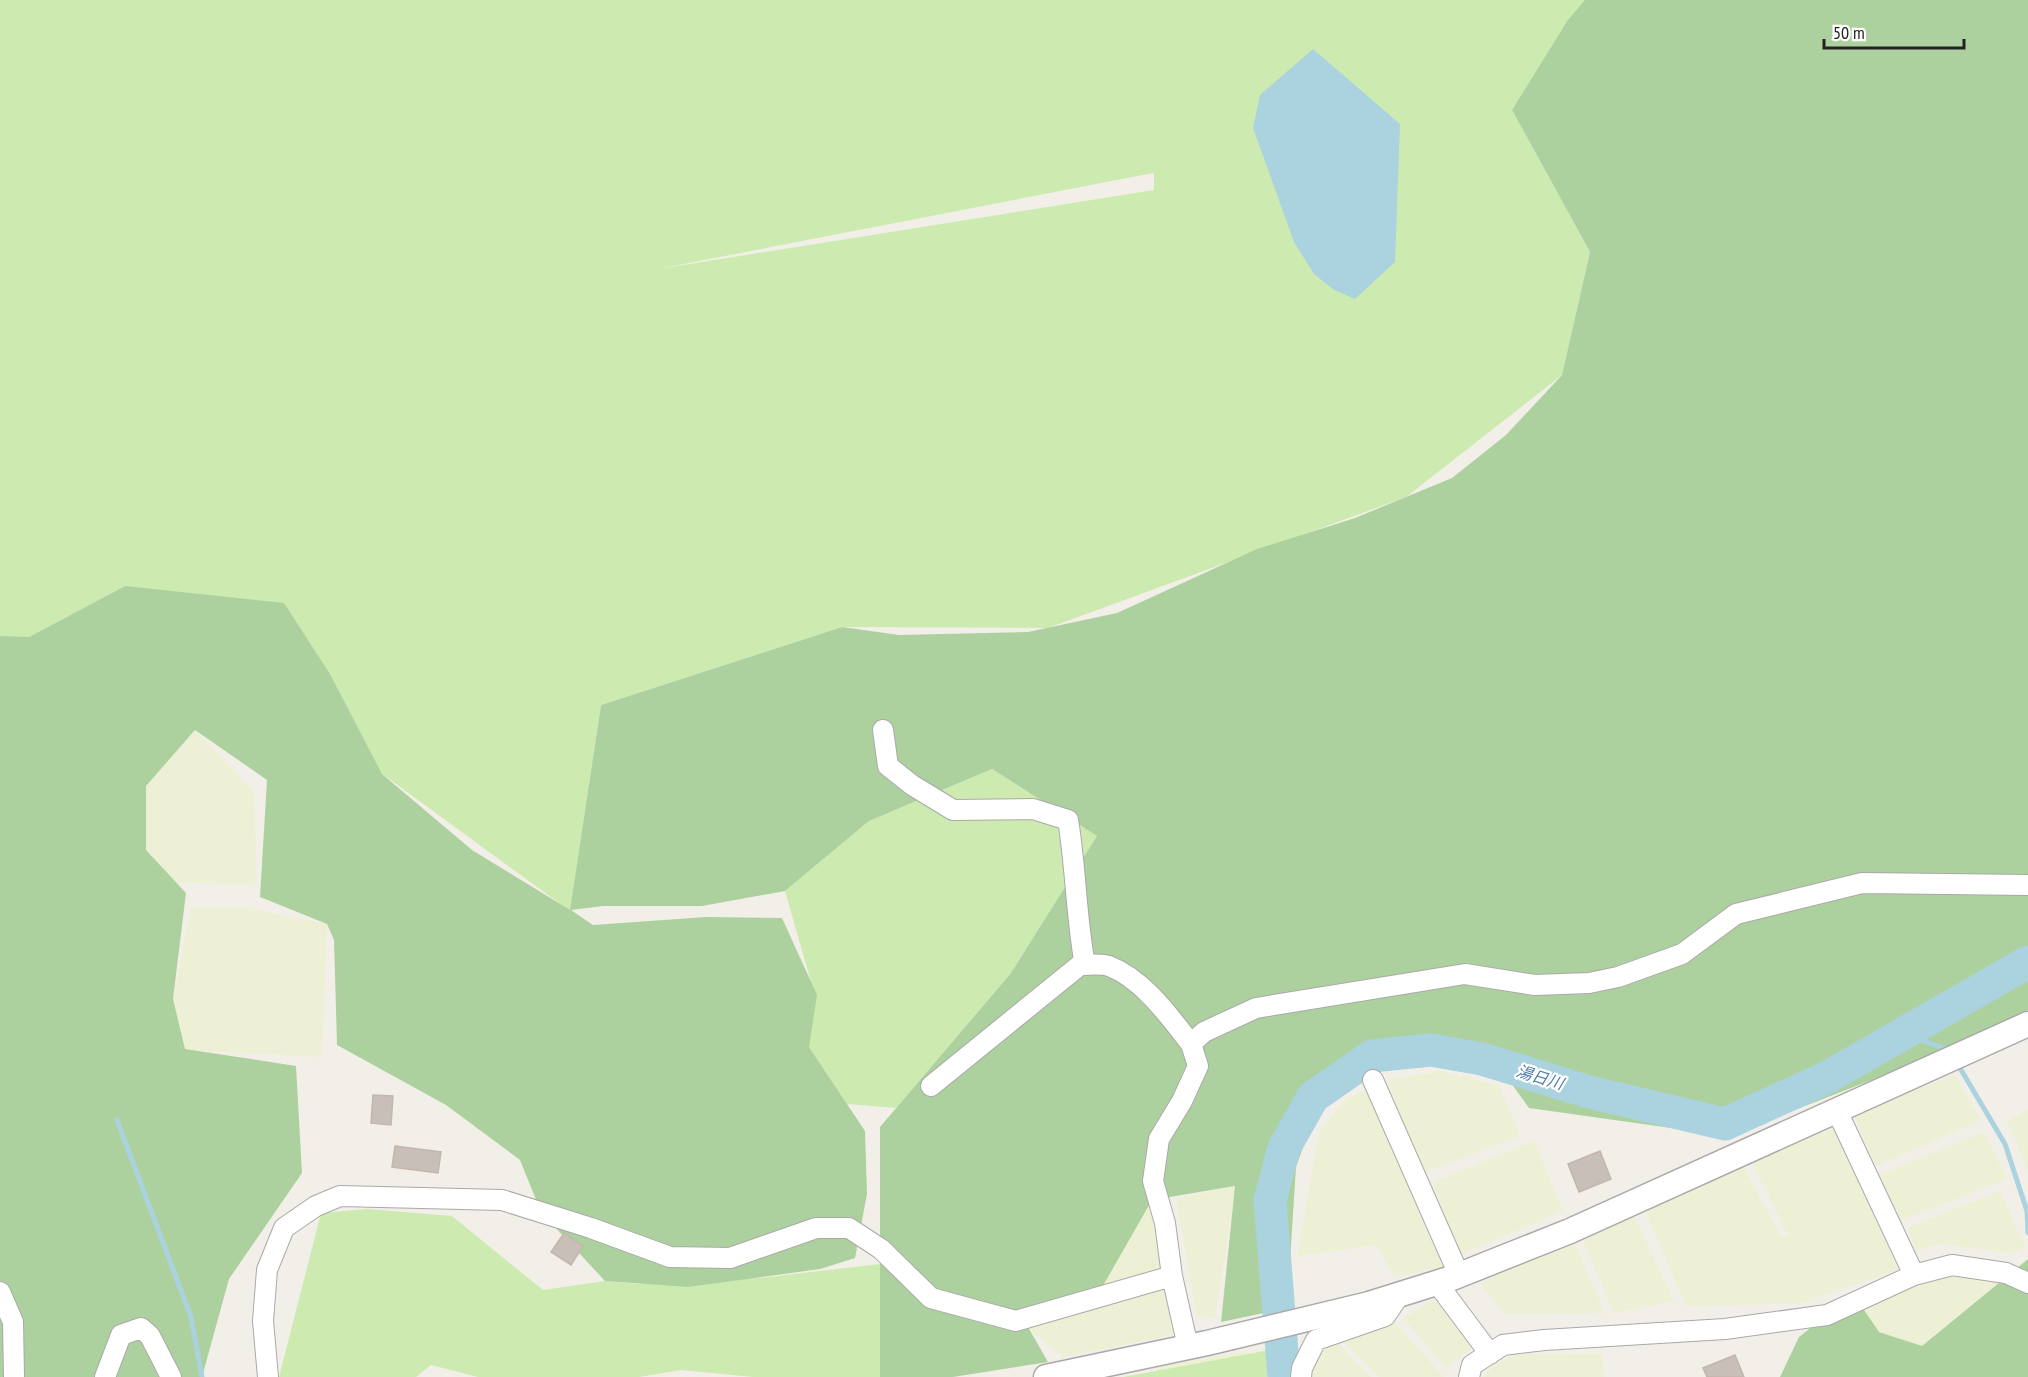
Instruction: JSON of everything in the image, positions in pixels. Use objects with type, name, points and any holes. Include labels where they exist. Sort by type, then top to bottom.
[{"type":"street","points":[[883,730],[888,766],[912,785],[953,810],[1033,809],[1068,820],[1073,850],[1078,929],[1085,965]]},
{"type":"street","points":[[1191,1044],[1204,1032],[1256,1008],[1465,975],[1535,985],[1589,983],[1618,977],[1682,954],[1736,914],[1862,883],[2028,885]]},
{"type":"street","points":[[931,1086],[1080,965],[1108,966],[1135,982],[1166,1012],[1191,1044],[1198,1065],[1182,1101],[1159,1139],[1153,1181],[1165,1223],[1172,1276],[1197,1345]]},
{"type":"street","points":[[1046,1377],[1197,1345],[1369,1304],[1437,1283],[1570,1231],[2028,1024]]},
{"type":"street","points":[[1373,1080],[1459,1275]]},
{"type":"street","points":[[1837,1111],[1914,1275]]},
{"type":"street","points":[[267,1377],[263,1321],[267,1270],[284,1228],[316,1206],[340,1196],[502,1200],[591,1228],[670,1257],[730,1258],[816,1228],[849,1228],[881,1249],[931,1298],[1016,1321],[1172,1276]]},
{"type":"street","points":[[1469,1377],[1472,1365],[1503,1345],[1544,1340],[1725,1329],[1827,1315],[1914,1275],[1952,1265],[2006,1273],[2028,1283]]},
{"type":"street","points":[[1437,1283],[1490,1354]]},
{"type":"street","points":[[0,1292],[13,1322],[14,1377]]},
{"type":"street","points":[[1301,1377],[1302,1368],[1316,1340],[1385,1316],[1400,1294]]},
{"type":"street","points":[[105,1377],[121,1335],[141,1328],[150,1336],[171,1377]]},
{"type":"green space","points":[[0,0],[1591,0],[1512,110],[1590,252],[1562,375],[1406,497],[1048,628],[842,627],[601,705],[570,911],[125,586],[29,637],[0,638]],"holes":[[[1153,173],[1154,190],[658,269]]]},
{"type":"green space","points":[[1585,0],[2028,0],[2028,1010],[1910,1065],[1728,1136],[1529,1108],[1503,1072],[1372,1056],[1324,1089],[1296,1167],[1287,1308],[1221,1322],[1235,1186],[1152,1200],[1096,1298],[1028,1327],[1048,1362],[953,1377],[880,1377],[880,1127],[1011,973],[1097,836],[992,769],[869,821],[785,891],[702,906],[603,906],[571,910],[593,925],[706,917],[782,918],[817,995],[809,1047],[865,1131],[867,1194],[855,1258],[820,1269],[688,1287],[605,1281],[541,1212],[520,1160],[446,1105],[337,1045],[334,940],[327,924],[260,897],[267,780],[195,730],[146,786],[146,850],[186,893],[173,999],[185,1049],[296,1066],[302,1173],[229,1279],[202,1377],[0,1377],[0,636],[29,637],[125,586],[284,603],[330,674],[382,774],[472,850],[570,910],[601,705],[842,627],[899,635],[1028,632],[1117,613],[1257,549],[1355,518],[1452,478],[1506,435],[1562,375],[1590,252],[1512,110],[1568,20]]},
{"type":"green space","points":[[195,730],[254,792],[257,885],[174,882],[146,850],[146,785]]},
{"type":"green space","points":[[992,769],[1097,836],[1011,973],[896,1108],[847,1104],[809,1047],[811,982],[785,891],[869,821]]},
{"type":"green space","points":[[191,908],[249,908],[327,924],[322,1057],[185,1050],[173,999]]},
{"type":"green space","points":[[1440,1071],[1499,1085],[1520,1136],[1423,1173],[1387,1080]]},
{"type":"green space","points":[[1955,1075],[1981,1120],[1876,1166],[1853,1114]]},
{"type":"green space","points":[[1368,1090],[1444,1267],[1394,1277],[1377,1245],[1297,1256],[1319,1132],[1346,1098]]},
{"type":"green space","points":[[2028,1109],[2028,1171],[2007,1121]]},
{"type":"green space","points":[[1834,1120],[1898,1270],[1799,1304],[1686,1306],[1644,1208],[1741,1162],[1781,1237],[1788,1235],[1750,1158]]},
{"type":"green space","points":[[1984,1132],[2007,1179],[1900,1221],[1879,1175]]},
{"type":"green space","points":[[1534,1141],[1563,1211],[1461,1254],[1432,1183]]},
{"type":"green space","points":[[1236,1186],[1215,1318],[1197,1316],[1176,1199]]},
{"type":"green space","points":[[2000,1191],[2025,1247],[2012,1253],[1939,1244],[1916,1251],[1908,1227]]},
{"type":"green space","points":[[1149,1199],[1173,1335],[1062,1357],[1027,1327]]},
{"type":"green space","points":[[367,1209],[452,1216],[543,1290],[605,1281],[638,1284],[759,1278],[880,1264],[880,1377],[753,1377],[681,1370],[639,1377],[478,1377],[431,1365],[416,1377],[279,1377],[321,1213]]},
{"type":"green space","points":[[1634,1216],[1674,1301],[1614,1313],[1582,1238]]},
{"type":"green space","points":[[1574,1241],[1605,1313],[1504,1314],[1480,1283]]},
{"type":"green space","points":[[2028,1259],[2028,1377],[1780,1377],[1799,1337],[1827,1315],[1858,1301],[1879,1332],[1922,1346]]},
{"type":"green space","points":[[1952,1265],[2005,1277],[1922,1346],[1879,1332],[1858,1301]]},
{"type":"green space","points":[[1436,1298],[1474,1346],[1446,1368],[1403,1318]]},
{"type":"green space","points":[[1394,1322],[1444,1377],[1379,1377],[1339,1338]]},
{"type":"green space","points":[[1330,1335],[1371,1377],[1307,1377]]},
{"type":"green space","points":[[1270,1350],[1267,1377],[1123,1377]]},
{"type":"green space","points":[[1248,1351],[1245,1377],[1156,1377],[1156,1367]]},
{"type":"green space","points":[[1602,1353],[1604,1377],[1483,1377],[1495,1364],[1517,1354]]},
{"type":"water","points":[[1313,49],[1400,124],[1395,262],[1355,299],[1334,290],[1314,274],[1294,242],[1253,128],[1260,95]]},
{"type":"building","points":[[373,1095],[393,1096],[391,1125],[371,1123]]},
{"type":"building","points":[[395,1146],[441,1152],[438,1173],[392,1167]]},
{"type":"building","points":[[1600,1151],[1611,1179],[1579,1192],[1568,1164]]},
{"type":"building","points":[[564,1233],[583,1246],[571,1265],[551,1252]]},
{"type":"building","points":[[1735,1355],[1744,1377],[1707,1377],[1703,1368]]},
{"type":"waterway","name":"湯日川","points":[[1284,1377],[1270,1200],[1284,1148],[1313,1097],[1372,1056],[1431,1050],[1482,1059],[1589,1092],[1725,1124],[1826,1078],[2028,962]]},
{"type":"waterway","points":[[1826,1078],[1913,1037],[1949,1050]]},
{"type":"waterway","points":[[1957,1063],[2005,1144],[2027,1211],[2028,1233]]},
{"type":"waterway","points":[[117,1120],[191,1317],[202,1377]]}]
